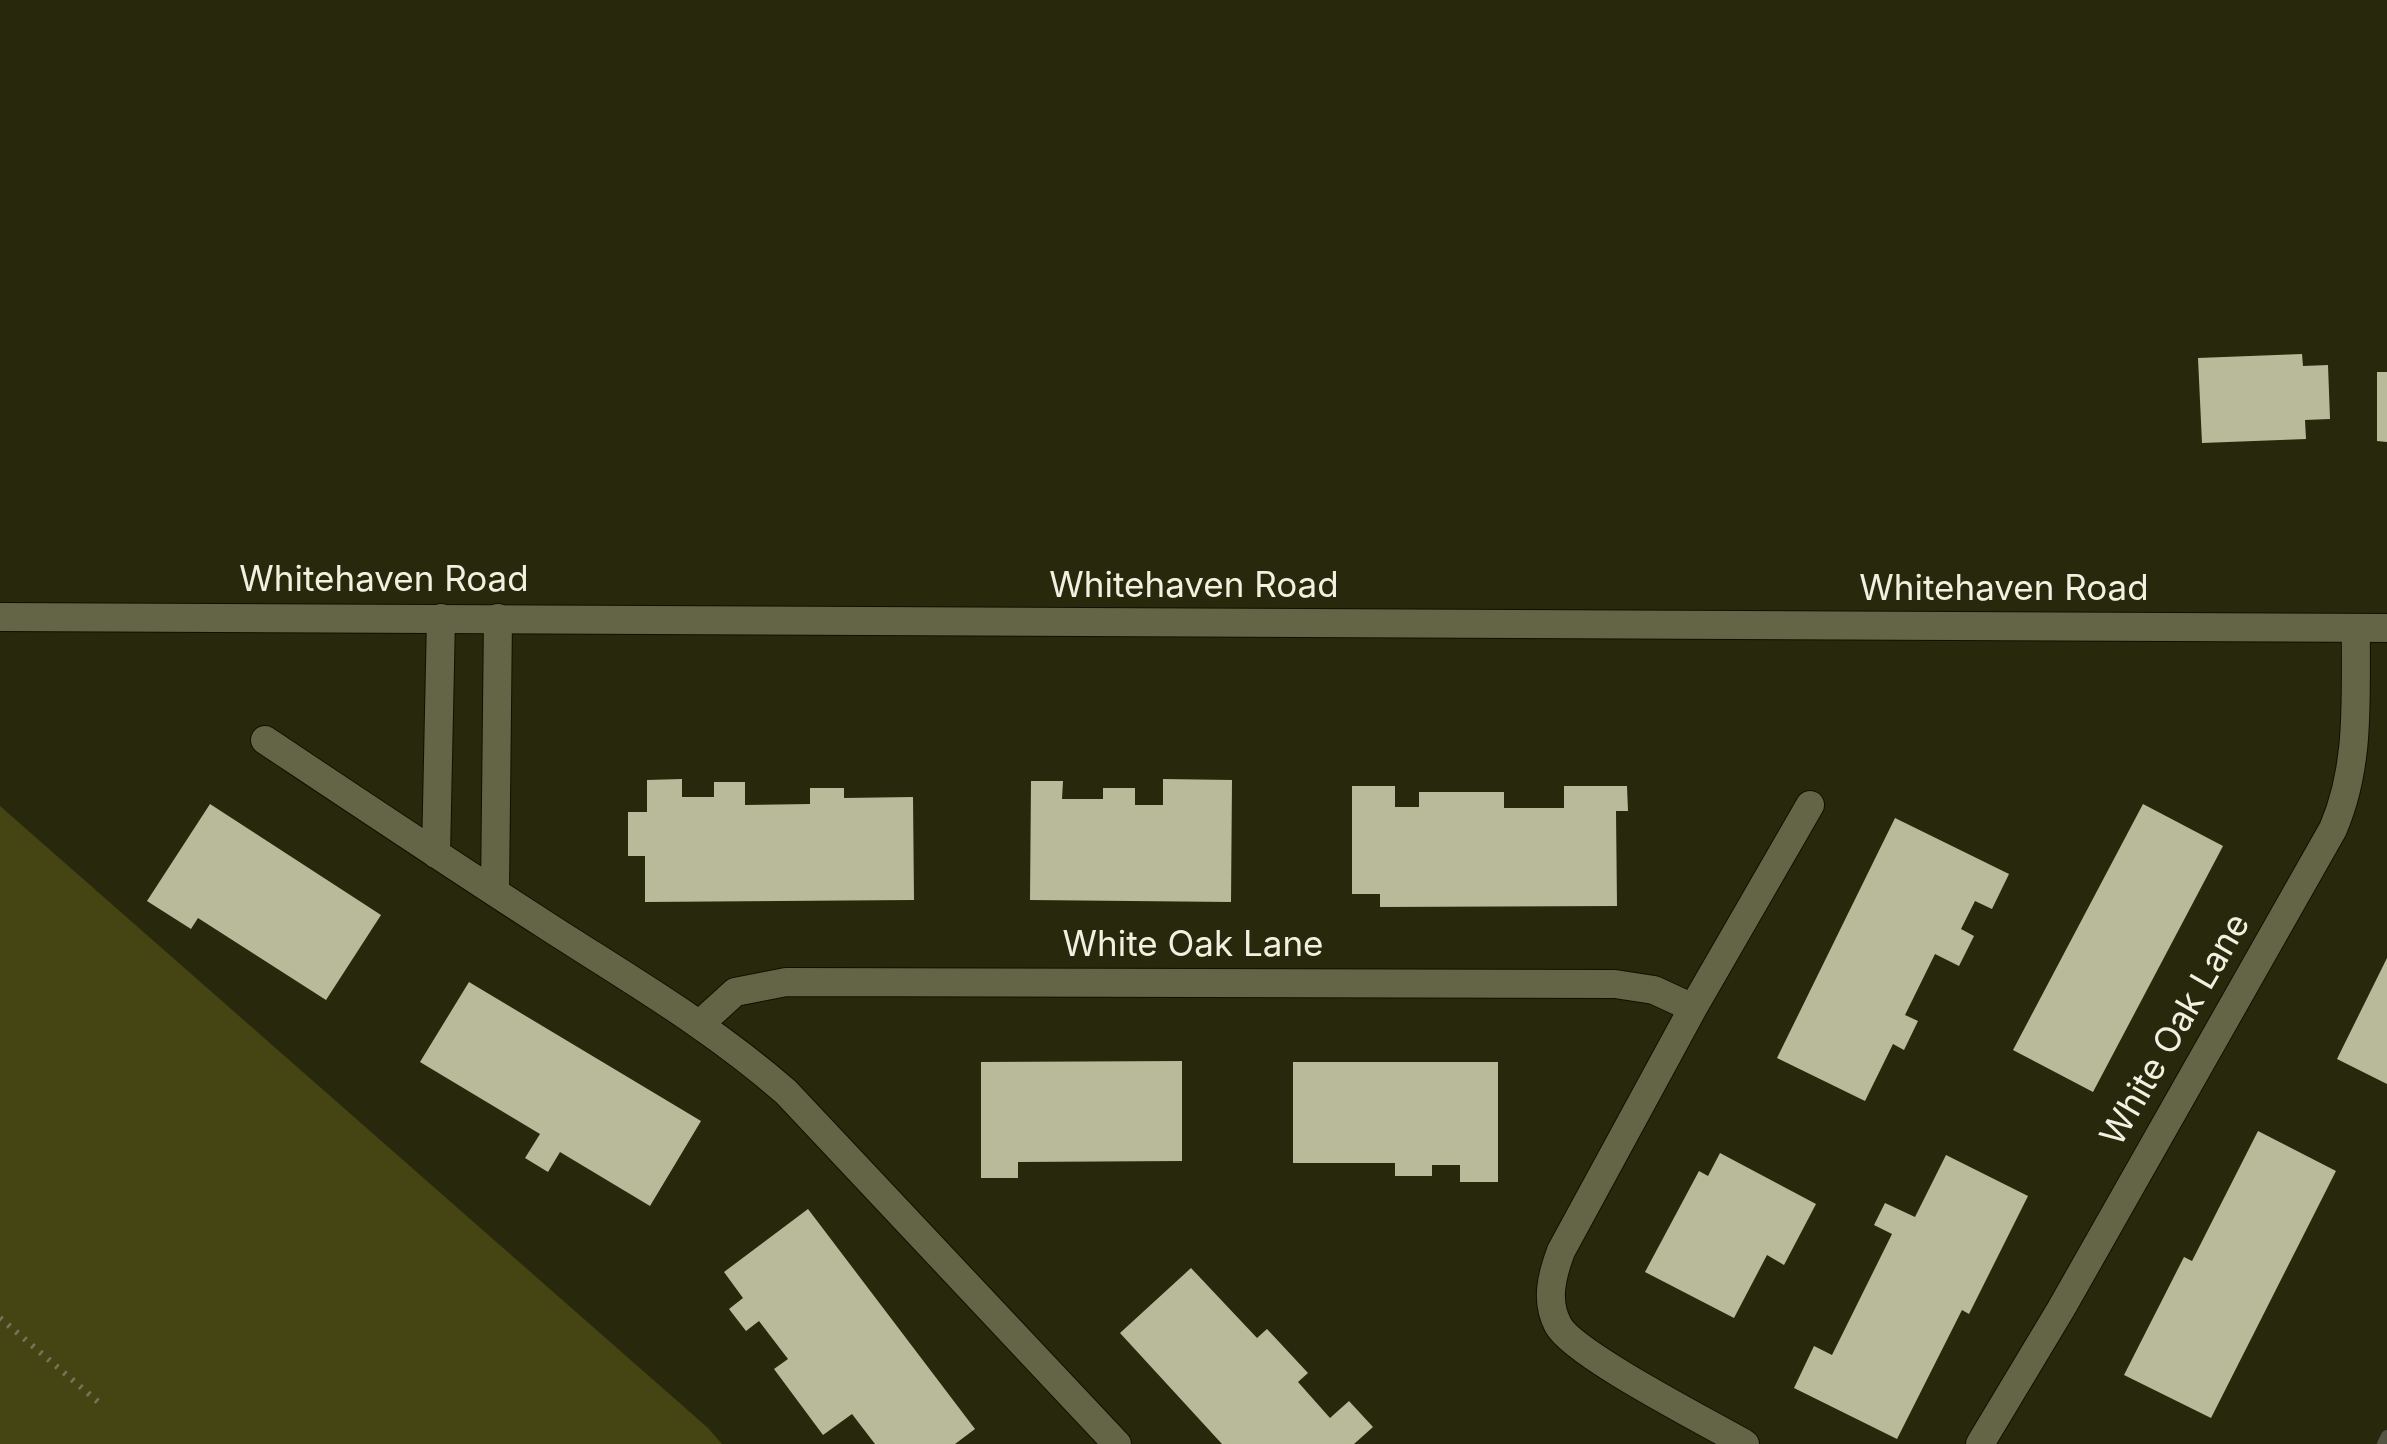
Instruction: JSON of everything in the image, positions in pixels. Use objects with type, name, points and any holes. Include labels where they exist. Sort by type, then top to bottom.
[{"type":"street","name":"Whitehaven Road","points":[[0,617],[2387,628]]},
{"type":"street","points":[[436,854],[441,618]]},
{"type":"street","points":[[495,892],[498,618]]},
{"type":"street","name":"White Oak Lane","points":[[1980,1444],[2061,1309],[2332,829],[2346,796],[2353,763],[2356,628]]},
{"type":"street","points":[[265,740],[701,1022],[786,1092],[1117,1444]]},
{"type":"street","points":[[1745,1444],[1573,1344],[1558,1326],[1551,1301],[1554,1270],[1693,1008],[1810,804]]},
{"type":"street","name":"White Oak Lane","points":[[701,1022],[735,992],[786,982],[1615,984],[1654,990],[1693,1008]]},
{"type":"path","points":[[0,1318],[103,1406]]},
{"type":"shaded area","points":[[0,806],[708,1428],[722,1444],[0,1444]]},
{"type":"building","points":[[2302,354],[2303,366],[2328,365],[2330,419],[2305,420],[2306,439],[2202,443],[2198,358]]},
{"type":"building","points":[[2377,372],[2387,372],[2387,442],[2377,441]]},
{"type":"building","points":[[682,779],[682,797],[714,797],[714,782],[745,782],[745,805],[810,804],[810,788],[844,788],[844,798],[913,797],[914,900],[645,902],[645,856],[628,856],[628,812],[647,812],[647,780]]},
{"type":"building","points":[[1163,779],[1232,780],[1231,902],[1030,900],[1031,781],[1063,781],[1062,799],[1103,799],[1103,788],[1135,788],[1135,805],[1163,805]]},
{"type":"building","points":[[1352,786],[1395,786],[1395,807],[1419,807],[1419,792],[1504,792],[1504,808],[1564,808],[1564,786],[1627,786],[1628,811],[1616,811],[1617,906],[1380,907],[1380,894],[1352,894]]},
{"type":"building","points":[[210,804],[381,915],[326,1000],[198,918],[191,929],[147,901]]},
{"type":"building","points":[[2143,804],[2223,846],[2093,1092],[2013,1050]]},
{"type":"building","points":[[1895,818],[2009,874],[1992,909],[1975,901],[1961,929],[1974,936],[1959,966],[1935,954],[1905,1015],[1918,1021],[1904,1050],[1893,1044],[1865,1101],[1777,1058]]},
{"type":"building","points":[[2387,958],[2387,1084],[2337,1059]]},
{"type":"building","points":[[469,982],[701,1121],[650,1206],[560,1152],[548,1172],[525,1158],[540,1134],[420,1062]]},
{"type":"building","points":[[1182,1061],[1182,1161],[1018,1162],[1018,1178],[981,1178],[981,1062]]},
{"type":"building","points":[[1293,1062],[1498,1062],[1498,1182],[1460,1182],[1460,1165],[1432,1165],[1432,1176],[1395,1176],[1395,1163],[1293,1163]]},
{"type":"building","points":[[2258,1131],[2336,1171],[2211,1418],[2124,1375],[2184,1257],[2192,1261]]},
{"type":"building","points":[[1720,1153],[1816,1204],[1784,1265],[1767,1255],[1734,1318],[1645,1272],[1699,1171],[1708,1176]]},
{"type":"building","points":[[1946,1155],[2028,1196],[1969,1314],[1962,1310],[1897,1439],[1794,1388],[1814,1346],[1832,1355],[1892,1234],[1874,1225],[1885,1203],[1915,1217]]},
{"type":"building","points":[[808,1209],[975,1429],[955,1444],[875,1444],[852,1414],[823,1435],[774,1369],[788,1359],[759,1321],[746,1331],[729,1309],[743,1298],[724,1272]]},
{"type":"building","points":[[1191,1268],[1257,1338],[1267,1329],[1308,1373],[1298,1382],[1330,1418],[1349,1401],[1373,1427],[1354,1444],[1222,1444],[1120,1333]]},
{"type":"waterway","points":[[2383,1444],[2387,1436]]}]
